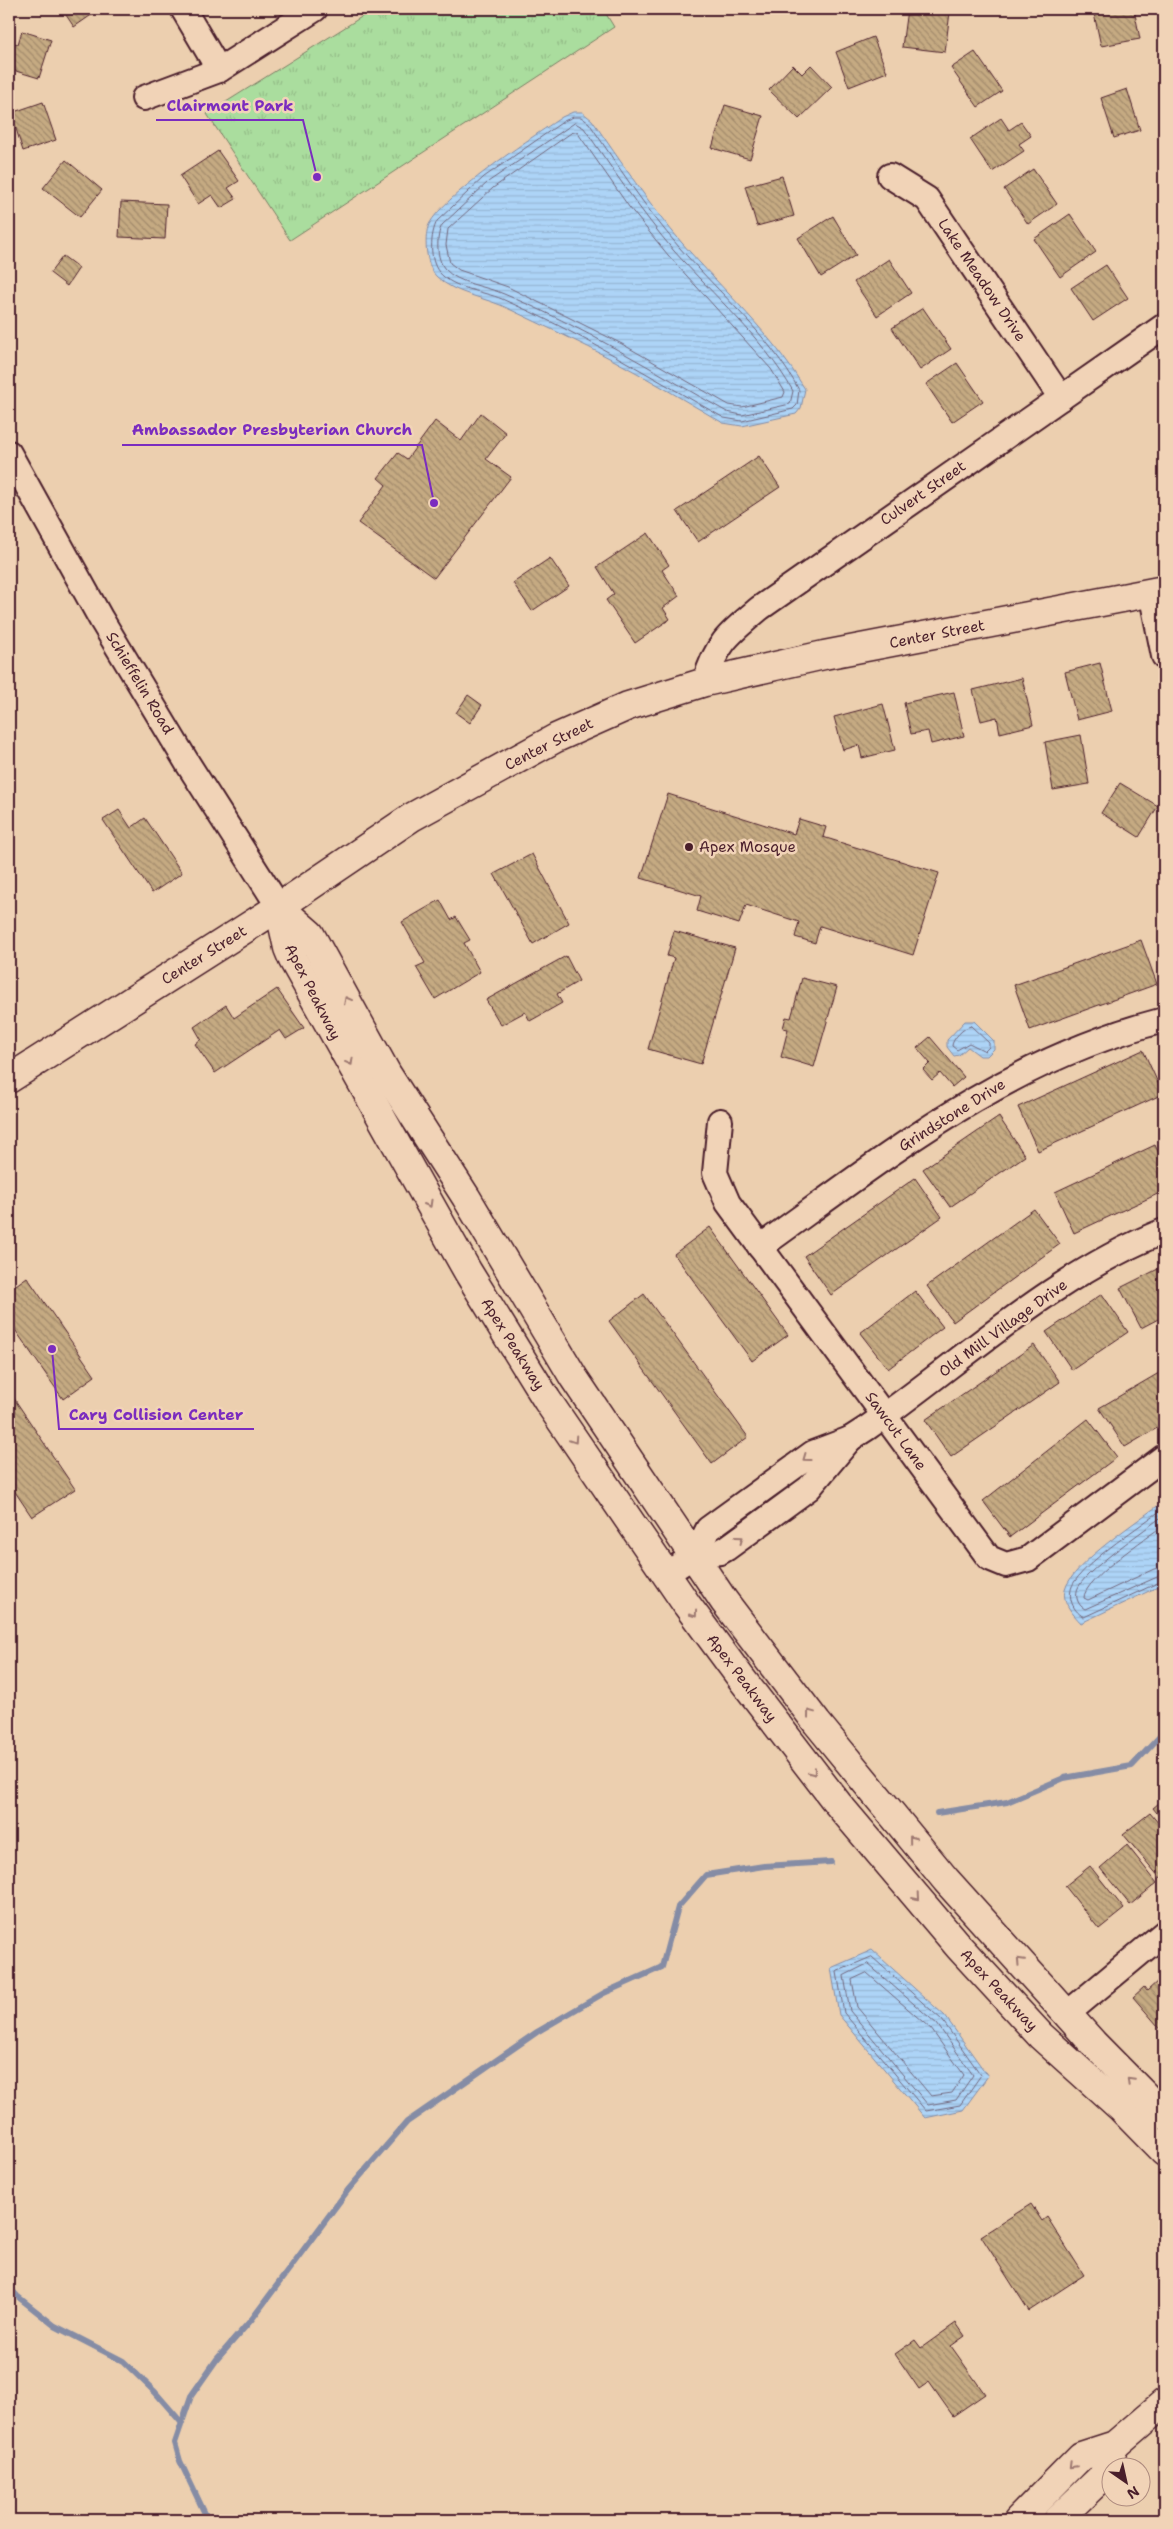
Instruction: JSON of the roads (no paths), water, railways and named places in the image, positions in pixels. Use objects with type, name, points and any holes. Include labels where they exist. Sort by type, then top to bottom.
[{"type":"main road","name":"Center Street","points":[[9,1079],[279,907],[412,817],[549,742],[628,706],[705,682],[824,655],[1158,591]]},
{"type":"main road","name":"Apex Peakway","points":[[279,907],[310,934],[387,1074],[466,1197],[574,1378],[695,1555],[724,1601],[817,1723],[946,1880],[1068,2013],[1093,2043],[1164,2115]]},
{"type":"main road","name":"Apex Peakway","points":[[279,907],[288,948],[293,960],[468,1272],[547,1400],[666,1574],[768,1714],[838,1804],[959,1947],[1041,2036],[1120,2107],[1164,2152]]},
{"type":"main road","points":[[1018,2520],[1081,2456],[1115,2445],[1164,2403]]},
{"type":"main road","points":[[1057,2520],[1101,2478],[1115,2445]]},
{"type":"street","points":[[183,9],[220,70]]},
{"type":"street","points":[[144,98],[220,70],[315,9]]},
{"type":"street","name":"Lake Meadow Drive","points":[[890,176],[927,199],[1061,398]]},
{"type":"street","name":"Culvert Street","points":[[705,682],[712,657],[727,635],[760,608],[1164,326]]},
{"type":"street","name":"Schieffelin Road","points":[[9,453],[101,619],[188,764],[279,907]]},
{"type":"street","points":[[1158,591],[1164,656]]},
{"type":"street","name":"Grindstone Drive","points":[[760,1247],[926,1128],[1001,1083],[1047,1061],[1136,1027],[1164,1020]]},
{"type":"street","name":"Sawcut Lane","points":[[720,1121],[716,1173],[728,1203],[989,1558],[1006,1564],[1028,1559],[1164,1457]]},
{"type":"street","name":"Old Mill Village Drive","points":[[695,1555],[708,1529],[813,1453],[850,1439],[885,1416],[1042,1297],[1128,1245],[1164,1231]]},
{"type":"street","points":[[666,1574],[695,1555]]},
{"type":"street","points":[[1068,2013],[1164,1933]]},
{"type":"water","points":[[573,112],[582,112],[592,120],[636,183],[682,243],[747,313],[778,350],[805,389],[801,408],[796,414],[742,426],[723,423],[656,383],[602,354],[500,305],[453,288],[433,273],[428,260],[426,239],[428,227],[435,215],[467,185],[488,169],[562,117]]},
{"type":"water","points":[[965,1021],[974,1021],[994,1041],[994,1049],[987,1056],[980,1056],[968,1047],[959,1055],[954,1056],[947,1047],[947,1040]]},
{"type":"water","points":[[1164,1501],[1164,1584],[1081,1623],[1069,1608],[1064,1595],[1070,1579],[1108,1542]]},
{"type":"water","points":[[872,1950],[945,2016],[988,2076],[963,2110],[925,2118],[839,2015],[831,1968]]},
{"type":"waterway","points":[[937,1813],[1007,1802],[1064,1778],[1132,1766],[1164,1732]]},
{"type":"waterway","points":[[208,2520],[180,2461],[175,2443],[191,2396],[217,2359],[252,2319],[348,2190],[407,2122],[537,2032],[604,1993],[662,1967],[678,1907],[706,1875],[764,1866],[831,1862]]},
{"type":"waterway","points":[[9,2287],[17,2296],[55,2326],[123,2361],[155,2392],[181,2422]]},
{"type":"place","name":"Clairmont Park","points":[[317,177]]},
{"type":"place","name":"Ambassador Presbyterian Church","points":[[434,503]]},
{"type":"place","name":"Apex Mosque","points":[[689,847]]},
{"type":"place","name":"Cary Collision Center","points":[[52,1349]]}]
